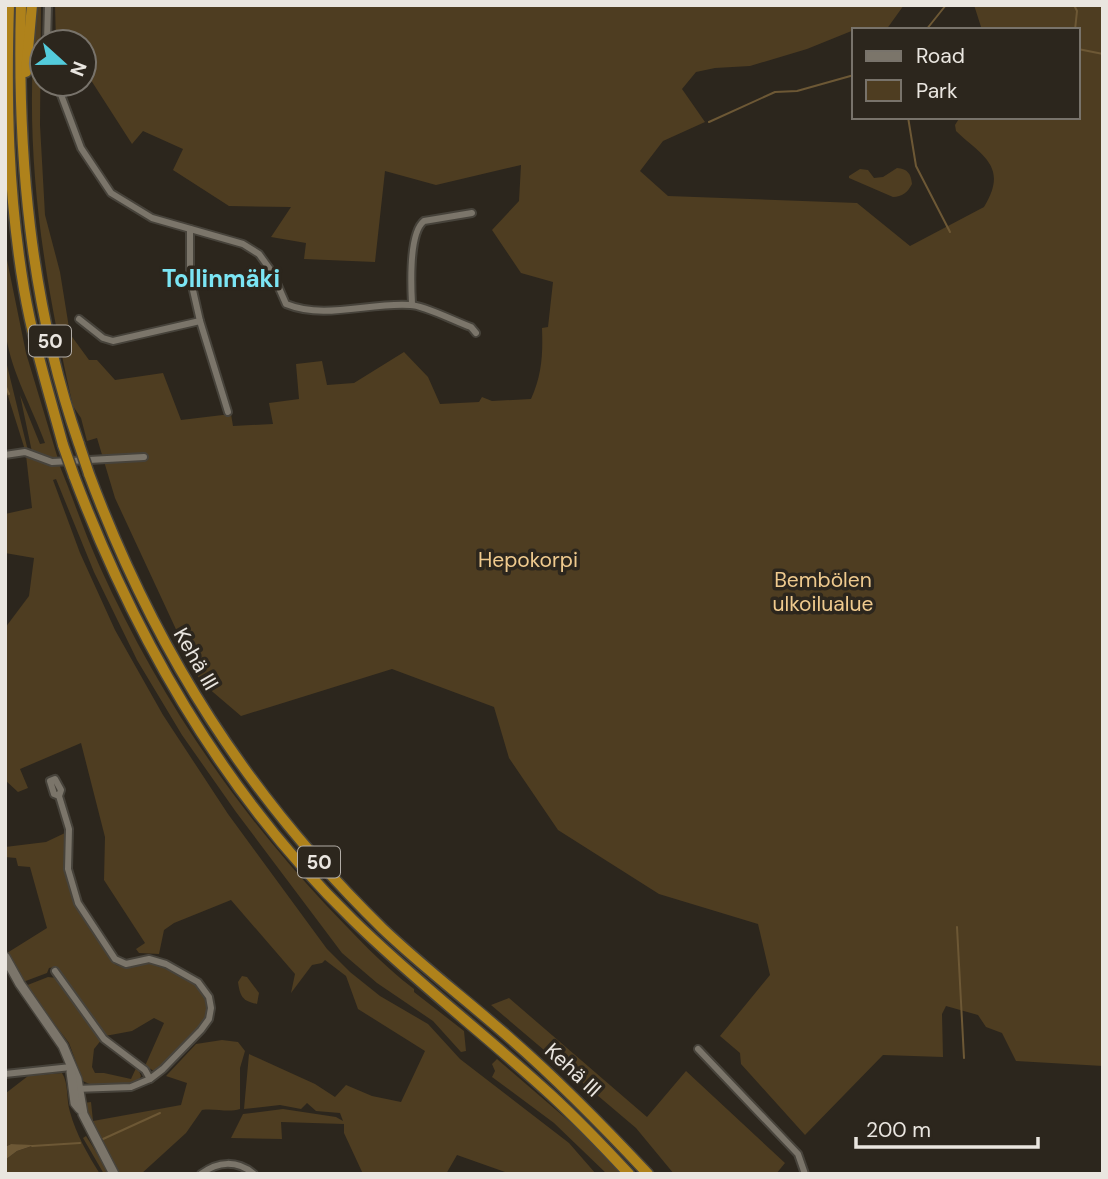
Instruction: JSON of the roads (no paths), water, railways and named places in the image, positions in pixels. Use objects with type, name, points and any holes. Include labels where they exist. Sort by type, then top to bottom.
[{"type":"highway","name":"Kehä III","points":[[9,5],[6,81],[11,192],[24,291],[36,345],[74,476],[117,583],[159,665],[216,755],[307,871],[399,964],[551,1094],[629,1174]]},
{"type":"highway","name":"Kehä III","points":[[21,5],[21,128],[25,195],[39,289],[51,346],[89,474],[123,561],[159,634],[210,719],[279,817],[335,880],[386,931],[562,1084],[648,1174]]},
{"type":"highway","points":[[21,128],[32,5]]},
{"type":"highway","points":[[5,167],[11,192]]},
{"type":"main road","points":[[5,957],[20,984],[58,1036],[71,1067],[76,1089],[75,1102],[114,1174]]},
{"type":"street","points":[[47,28],[48,5]]},
{"type":"street","points":[[62,98],[81,148],[111,192],[152,218],[243,244],[259,254],[272,272],[284,301],[295,308],[340,309],[412,304],[471,327],[476,333]]},
{"type":"street","points":[[412,304],[413,259],[416,232],[420,224],[424,221],[472,213]]},
{"type":"street","points":[[190,229],[190,277],[200,321],[228,412]]},
{"type":"street","points":[[79,319],[103,338],[113,341],[200,321]]},
{"type":"street","points":[[5,455],[24,452],[52,462],[144,457]]},
{"type":"street","points":[[59,796],[69,829],[68,869],[78,903],[115,960],[126,964],[142,959],[156,960],[198,982],[209,997],[211,1008],[205,1025],[179,1054],[150,1079],[131,1087],[76,1089]]},
{"type":"street","points":[[55,971],[104,1039],[145,1070],[150,1079]]},
{"type":"street","points":[[698,1049],[798,1154],[805,1174]]},
{"type":"street","points":[[5,1074],[71,1067]]},
{"type":"street","points":[[201,1174],[223,1163],[243,1166],[254,1174]]},
{"type":"waterway","points":[[928,28],[946,5]]},
{"type":"waterway","points":[[1074,5],[1077,11],[1075,28]]},
{"type":"waterway","points":[[1080,49],[1103,54]]},
{"type":"waterway","points":[[709,122],[775,92],[797,91],[852,76]]},
{"type":"waterway","points":[[908,119],[916,166],[950,232]]},
{"type":"waterway","points":[[5,385],[9,394]]},
{"type":"waterway","points":[[957,927],[964,1058]]},
{"type":"waterway","points":[[103,1139],[160,1113]]},
{"type":"waterway","points":[[32,1146],[80,1143]]},
{"type":"district","name":"Tollinmäki","points":[[221,279]]},
{"type":"park label","name":"Hepokorpi","points":[[528,560]]},
{"type":"park label","name":"Bembölen ulkoilualue","points":[[823,592]]}]
